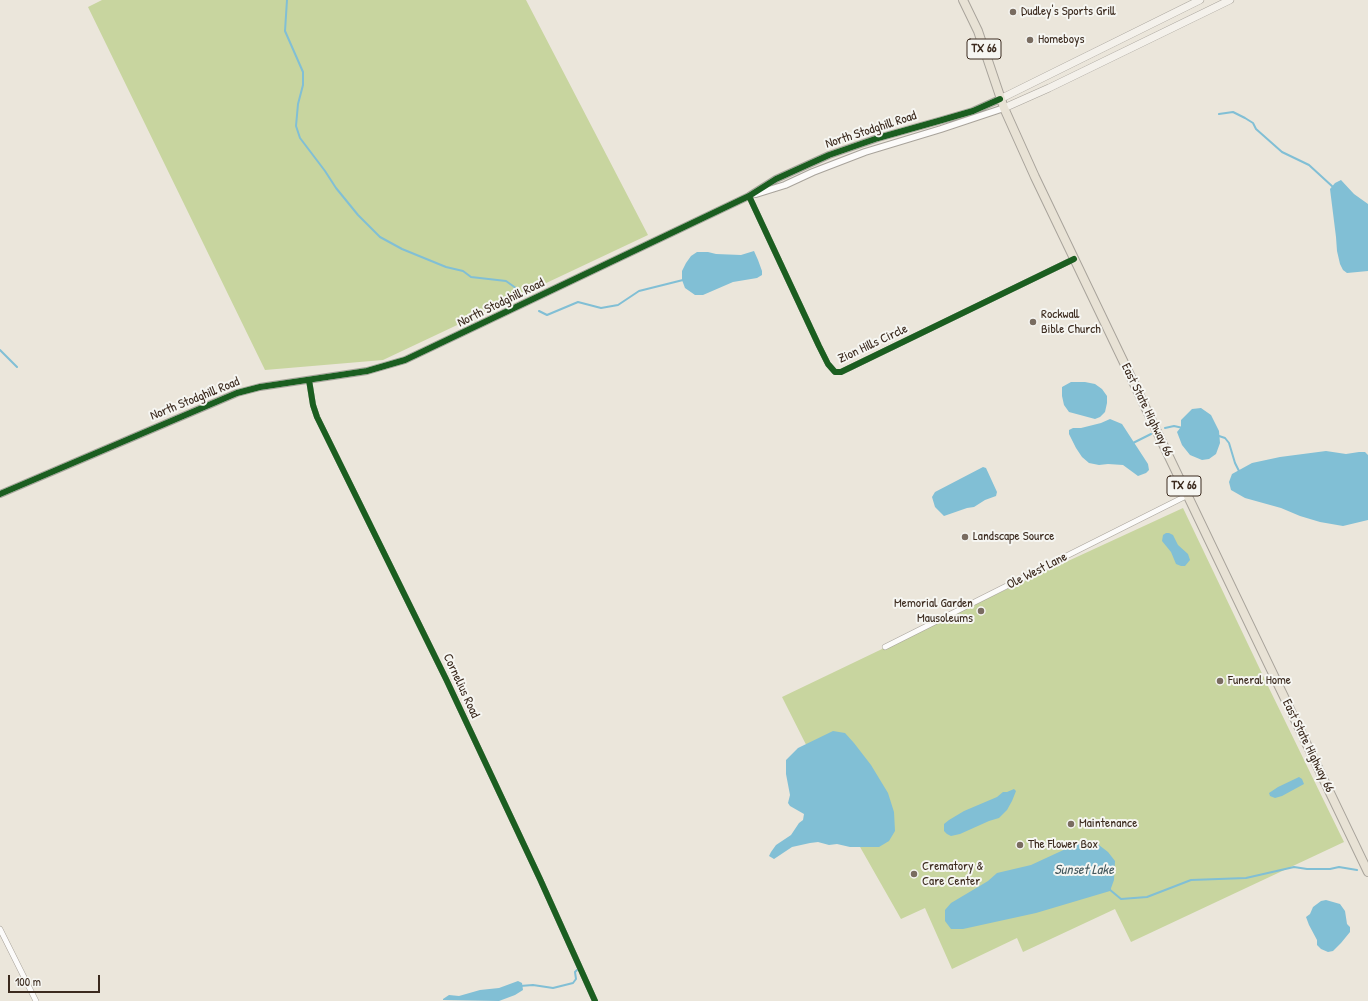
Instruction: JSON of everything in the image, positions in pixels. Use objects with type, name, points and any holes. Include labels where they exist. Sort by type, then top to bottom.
[{"type":"main road","name":"TX 66","points":[[964,0],[978,31],[1000,99]]},
{"type":"main road","name":"North Stodghill Road","points":[[1000,99],[1200,0]]},
{"type":"main road","name":"North Stodghill Road","points":[[1004,108],[1049,88],[1230,0]]},
{"type":"main road","name":"East State Highway 66","points":[[1000,99],[1074,259],[1368,872]]},
{"type":"street","name":"North Stodghill Road","points":[[0,494],[237,393],[260,387],[367,370],[395,363],[417,355],[749,196],[776,179],[843,149],[942,120],[1000,99]]},
{"type":"street","name":"North Stodghill Road","points":[[749,196],[785,185],[813,172],[865,152],[1004,108]]},
{"type":"street","name":"Zion Hills Circle","points":[[749,196],[819,346],[828,364],[835,372],[841,372],[1074,259]]},
{"type":"street","name":"Cornelius Road","points":[[309,380],[313,405],[317,417],[446,680],[540,879],[595,1001]]},
{"type":"street","name":"Ole West Lane","points":[[885,647],[1188,495]]},
{"type":"street","points":[[0,929],[36,1001]]},
{"type":"green space","points":[[102,0],[526,0],[648,235],[383,360],[265,370],[88,7]]},
{"type":"green space","points":[[1183,508],[1344,842],[1131,942],[1115,909],[1023,952],[1017,938],[952,969],[925,908],[901,919],[839,810],[782,697],[1003,591]]},
{"type":"water","points":[[1341,180],[1354,194],[1368,204],[1368,271],[1347,273],[1343,270],[1340,264],[1337,251],[1330,189],[1335,183]]},
{"type":"water","points":[[754,251],[762,271],[762,275],[757,278],[733,282],[703,295],[695,295],[685,288],[682,280],[682,271],[691,256],[697,252],[741,255]]},
{"type":"water","points":[[1071,382],[1095,384],[1102,389],[1107,396],[1107,403],[1105,412],[1100,417],[1095,419],[1069,412],[1064,405],[1062,387]]},
{"type":"water","points":[[1201,408],[1211,415],[1219,431],[1220,443],[1216,454],[1209,459],[1202,460],[1190,455],[1182,445],[1177,432],[1181,427],[1181,420],[1192,409]]},
{"type":"water","points":[[1110,419],[1122,424],[1148,464],[1149,470],[1146,473],[1138,476],[1123,465],[1099,465],[1089,463],[1082,457],[1076,448],[1069,434],[1069,430],[1101,423]]},
{"type":"water","points":[[1326,451],[1346,454],[1365,452],[1368,455],[1368,520],[1343,526],[1320,522],[1281,508],[1245,498],[1231,490],[1229,482],[1232,474],[1252,463],[1280,457]]},
{"type":"water","points":[[983,467],[986,468],[997,492],[996,496],[985,500],[974,507],[944,516],[935,507],[932,497],[935,492]]},
{"type":"water","points":[[1166,533],[1173,535],[1178,545],[1188,554],[1190,560],[1185,566],[1176,564],[1171,552],[1162,541],[1163,535]]},
{"type":"water","points":[[833,731],[845,733],[871,765],[888,793],[894,812],[895,831],[889,841],[879,847],[850,847],[837,844],[829,845],[818,842],[792,847],[774,859],[769,856],[771,852],[776,845],[791,835],[799,823],[803,820],[804,814],[790,806],[788,803],[790,795],[786,774],[786,760],[798,748]]},
{"type":"water","points":[[1299,777],[1302,779],[1304,784],[1282,796],[1275,798],[1270,796],[1269,793],[1278,787]]},
{"type":"water","points":[[1014,789],[1016,791],[1012,801],[1007,810],[999,818],[960,834],[951,836],[944,831],[944,824],[964,811],[997,797],[1003,792]]},
{"type":"water","name":"Sunset Lake","points":[[1085,840],[1095,842],[1108,852],[1115,861],[1114,880],[1110,891],[1036,913],[963,929],[951,929],[945,921],[945,910],[951,903],[988,881],[997,873],[1031,865]]},
{"type":"water","points":[[1326,900],[1340,904],[1345,911],[1347,924],[1350,927],[1350,932],[1341,943],[1333,951],[1328,952],[1321,949],[1317,945],[1317,940],[1306,917],[1310,914],[1313,907],[1321,901]]},
{"type":"water","points":[[518,981],[522,983],[523,990],[515,995],[499,1001],[443,1000],[449,995],[459,996],[480,990],[499,988]]},
{"type":"waterway","points":[[287,0],[285,31],[303,72],[303,85],[298,104],[296,126],[300,138],[336,188],[358,215],[380,237],[402,249],[446,267],[463,271],[471,277],[506,281],[520,291]]},
{"type":"waterway","points":[[1219,114],[1233,112],[1253,123],[1256,129],[1282,152],[1309,165],[1333,187]]},
{"type":"waterway","points":[[539,311],[547,315],[578,302],[601,308],[618,305],[639,291],[683,280]]},
{"type":"waterway","points":[[0,350],[17,367]]},
{"type":"waterway","points":[[1165,428],[1174,426],[1183,428]]},
{"type":"waterway","points":[[1133,443],[1151,434]]},
{"type":"waterway","points":[[1219,436],[1225,438],[1229,443],[1239,471]]},
{"type":"waterway","points":[[1109,889],[1121,899],[1147,897],[1191,880],[1246,878],[1294,867],[1307,869],[1330,869],[1339,867],[1357,870]]},
{"type":"waterway","points":[[520,986],[533,985],[553,988],[573,983],[576,979],[575,972],[577,970]]},
{"type":"cycle path","points":[[0,494],[237,393],[260,387],[367,371],[405,360],[749,196],[776,179],[829,155],[878,138],[973,111],[1000,99]]},
{"type":"cycle path","points":[[749,196],[819,346],[828,364],[835,372],[841,372],[1074,259]]},
{"type":"cycle path","points":[[309,380],[313,405],[317,417],[446,679],[540,879],[595,1001]]},
{"type":"place","name":"Dudley's Sports Grill","points":[[1013,12]]},
{"type":"place","name":"Homeboys","points":[[1030,40]]},
{"type":"place","name":"Rockwall Bible Church","points":[[1033,322]]},
{"type":"place","name":"Landscape Source","points":[[965,537]]},
{"type":"place","name":"Memorial Garden Mausoleums","points":[[981,611]]},
{"type":"place","name":"Funeral Home","points":[[1220,681]]},
{"type":"place","name":"Maintenance","points":[[1071,824]]},
{"type":"place","name":"The Flower Box","points":[[1020,845]]},
{"type":"place","name":"Crematory & Care Center","points":[[914,874]]}]
